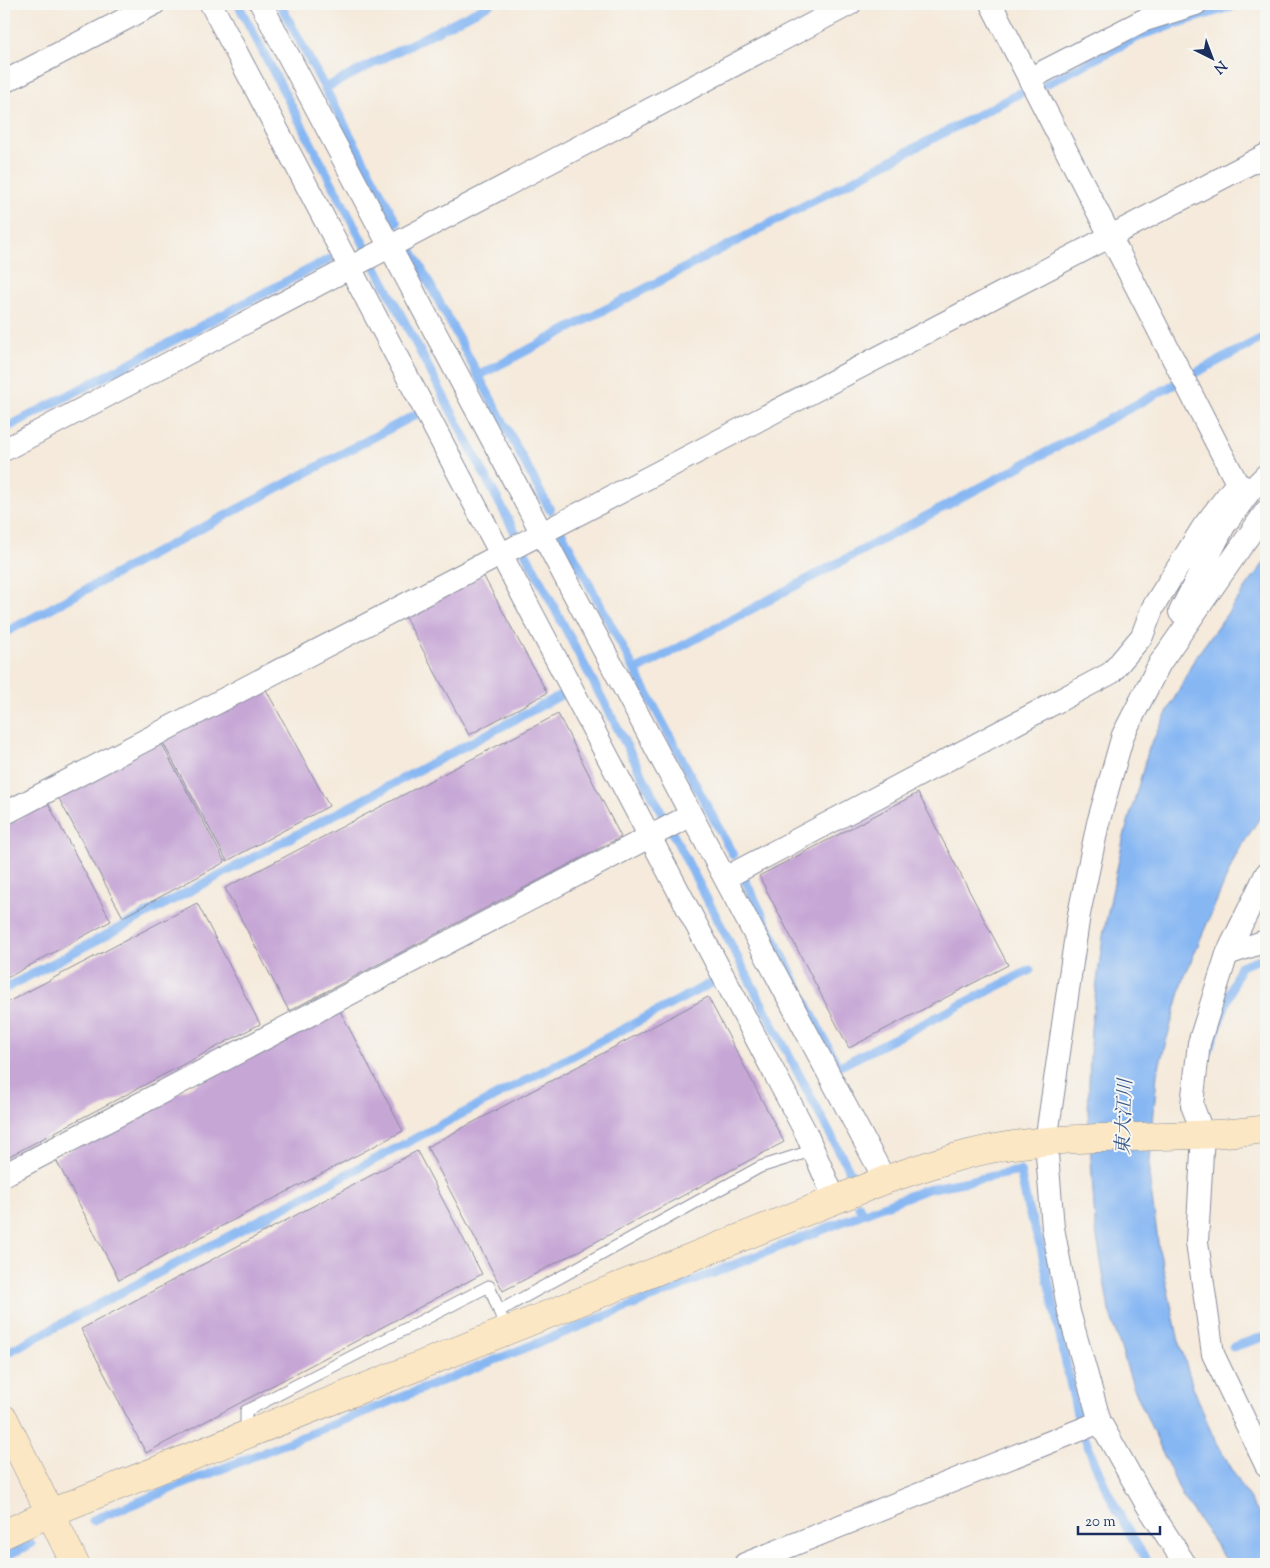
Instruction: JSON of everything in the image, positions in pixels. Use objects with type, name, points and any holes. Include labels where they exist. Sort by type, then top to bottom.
[{"type":"street","points":[[4,82],[154,4]]},
{"type":"street","points":[[211,4],[354,266],[654,834],[814,1150],[835,1200]]},
{"type":"street","points":[[261,4],[685,818],[725,878],[885,1180]]},
{"type":"street","points":[[4,450],[850,4]]},
{"type":"street","points":[[991,4],[1110,236],[1251,483]]},
{"type":"street","points":[[1029,78],[1142,21],[1196,4]]},
{"type":"street","points":[[4,814],[504,551],[1266,155]]},
{"type":"street","points":[[1173,644],[1177,616],[1224,526],[1251,483]]},
{"type":"street","points":[[725,878],[1111,673],[1142,636],[1153,607],[1203,527],[1251,483]]},
{"type":"street","points":[[1185,1564],[1147,1505],[1100,1422],[1069,1312],[1055,1238],[1051,1141],[1079,914],[1098,823],[1123,735],[1160,663],[1266,512]]},
{"type":"street","points":[[4,1176],[685,818]]},
{"type":"street","points":[[1266,874],[1227,954],[1199,1043],[1192,1105],[1203,1134],[1197,1242],[1213,1354],[1266,1464]]},
{"type":"street","points":[[1227,954],[1266,941]]},
{"type":"street","points":[[4,1534],[50,1513],[246,1435],[503,1321],[947,1158],[1002,1147],[1051,1141],[1172,1136],[1266,1129]]},
{"type":"street","points":[[4,1419],[75,1564]]},
{"type":"street","points":[[745,1564],[1100,1422]]},
{"type":"lane","points":[[246,1435],[246,1411],[489,1286],[503,1321],[760,1167],[814,1150]]},
{"type":"water","name":"東大江川","points":[[1266,560],[1266,808],[1236,855],[1184,978],[1157,1074],[1149,1175],[1159,1249],[1178,1337],[1192,1384],[1212,1434],[1266,1525],[1266,1564],[1229,1564],[1182,1496],[1133,1386],[1109,1311],[1095,1224],[1088,1112],[1091,1028],[1103,936],[1123,840],[1149,748],[1195,658]]},
{"type":"building","points":[[483,575],[547,693],[469,735],[405,617]]},
{"type":"building","points":[[264,686],[329,806],[227,861],[162,741]]},
{"type":"building","points":[[558,714],[621,837],[289,1011],[225,888]]},
{"type":"building","points":[[160,741],[225,862],[123,917],[58,797]]},
{"type":"building","points":[[918,793],[1008,965],[849,1048],[759,876]]},
{"type":"building","points":[[48,803],[111,921],[5,979],[4,827]]},
{"type":"building","points":[[197,903],[260,1024],[4,1159],[4,1004]]},
{"type":"building","points":[[708,997],[784,1142],[503,1291],[427,1147]]},
{"type":"building","points":[[339,1009],[403,1131],[119,1280],[55,1158]]},
{"type":"building","points":[[417,1151],[482,1274],[146,1453],[81,1329]]},
{"type":"waterway","points":[[238,4],[850,1172]]},
{"type":"waterway","points":[[280,4],[397,223]]},
{"type":"waterway","points":[[325,88],[490,4]]},
{"type":"waterway","points":[[1046,84],[1144,34],[1239,4]]},
{"type":"waterway","points":[[478,376],[1020,93]]},
{"type":"waterway","points":[[410,247],[550,510]]},
{"type":"waterway","points":[[4,429],[329,259]]},
{"type":"waterway","points":[[1193,374],[1266,336]]},
{"type":"waterway","points":[[635,671],[1175,384]]},
{"type":"waterway","points":[[4,633],[419,413]]},
{"type":"waterway","points":[[562,533],[733,855]]},
{"type":"waterway","points":[[4,989],[567,692]]},
{"type":"waterway","points":[[744,878],[838,1067],[1030,970]]},
{"type":"waterway","points":[[1208,1053],[1240,966],[1266,957]]},
{"type":"waterway","points":[[4,1354],[717,980]]},
{"type":"waterway","points":[[862,1214],[927,1189],[1020,1171],[1028,1209],[1041,1247],[1077,1414]]},
{"type":"waterway","points":[[93,1520],[862,1214],[859,1206]]},
{"type":"waterway","points":[[1233,1347],[1266,1336]]},
{"type":"waterway","points":[[1085,1438],[1113,1503],[1149,1564]]},
{"type":"waterway","points":[[4,1557],[31,1544]]}]
